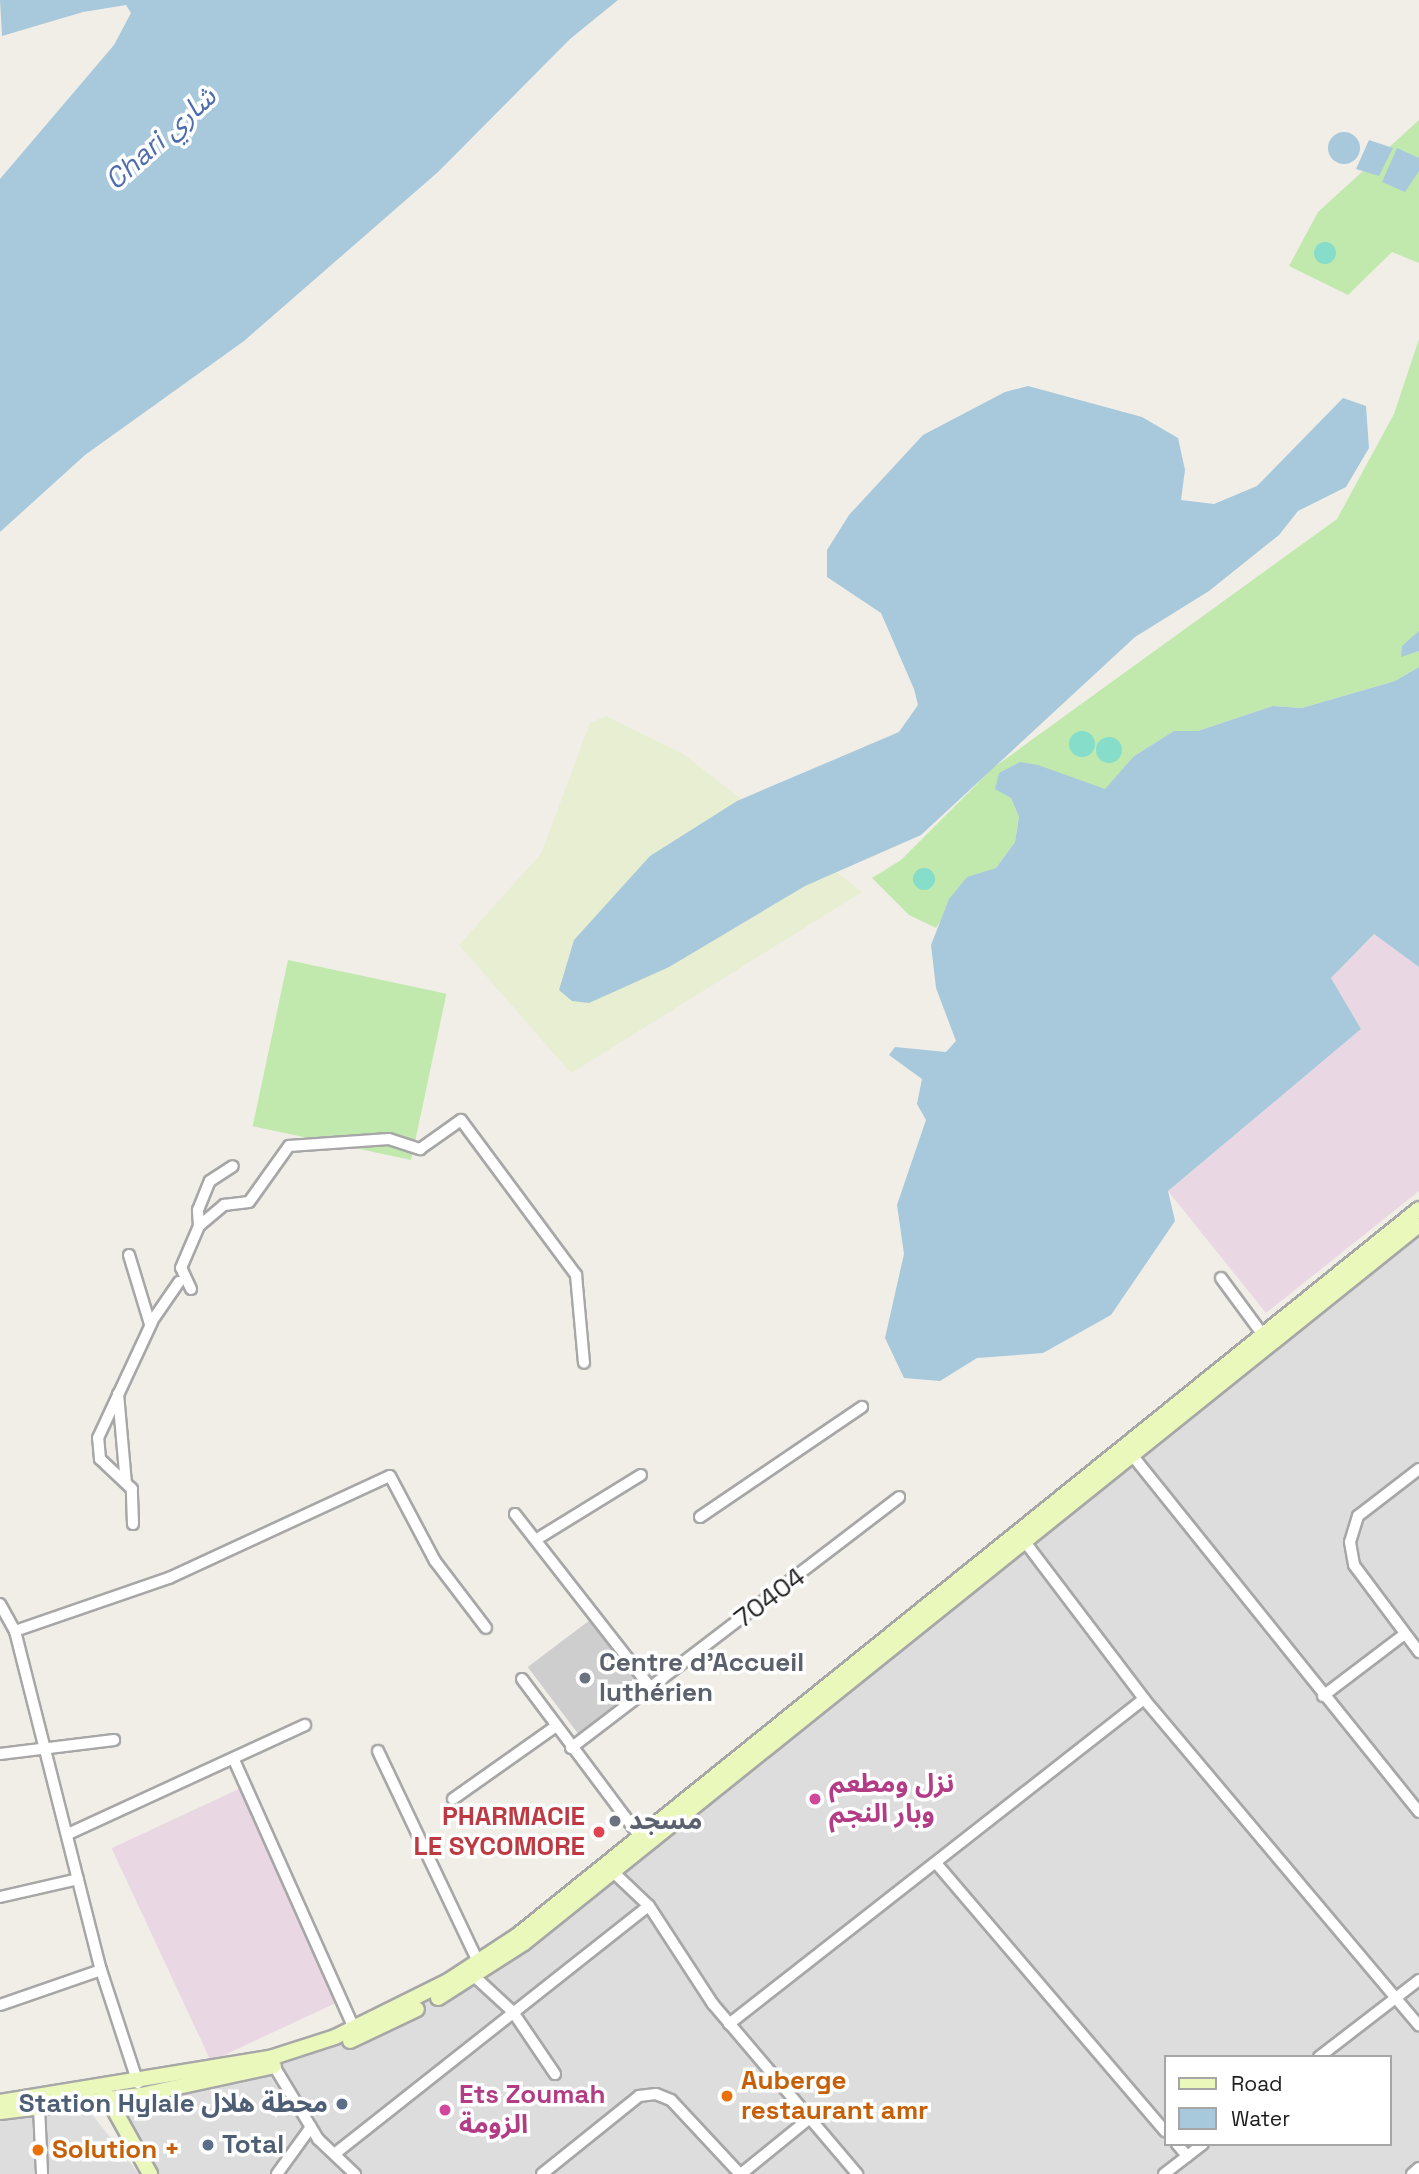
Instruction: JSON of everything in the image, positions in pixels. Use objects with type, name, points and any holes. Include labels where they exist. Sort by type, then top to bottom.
[{"type":"main road","points":[[0,2112],[106,2095],[272,2062],[352,2040],[476,1969],[609,1868],[1022,1538],[1263,1335],[1419,1209]]},
{"type":"main road","points":[[609,1868],[640,1837],[1132,1455],[1419,1225]]},
{"type":"main road","points":[[0,2102],[106,2095],[138,2084],[272,2062],[354,2028],[476,1969]]},
{"type":"main road","points":[[106,2095],[150,2174]]},
{"type":"street","points":[[199,1226],[224,1205],[249,1202],[289,1146],[389,1139],[420,1149],[461,1120],[576,1275],[584,1363]]},
{"type":"street","points":[[191,1289],[181,1268],[199,1226],[210,1181],[233,1166]]},
{"type":"street","points":[[129,1255],[152,1322]]},
{"type":"street","points":[[1221,1278],[1263,1335]]},
{"type":"street","points":[[127,1484],[100,1459],[98,1438],[152,1322],[179,1282]]},
{"type":"street","points":[[118,1394],[127,1484],[136,1504],[133,1524]]},
{"type":"street","points":[[700,1517],[862,1407]]},
{"type":"street","points":[[1132,1455],[1323,1696],[1419,1812]]},
{"type":"street","points":[[1419,1469],[1358,1517],[1350,1542],[1354,1565],[1402,1636],[1419,1652]]},
{"type":"street","points":[[537,1539],[641,1475]]},
{"type":"street","points":[[15,1631],[169,1578],[390,1476],[435,1561],[486,1628]]},
{"type":"street","name":"70404","points":[[571,1748],[899,1497]]},
{"type":"street","points":[[515,1514],[650,1687]]},
{"type":"street","points":[[1022,1538],[1144,1699],[1419,2026]]},
{"type":"street","points":[[0,1604],[15,1631],[101,1970],[138,2084]]},
{"type":"street","points":[[1323,1696],[1402,1636]]},
{"type":"street","points":[[522,1679],[640,1837]]},
{"type":"street","points":[[729,2024],[1144,1699]]},
{"type":"street","points":[[68,1834],[234,1760],[305,1725]]},
{"type":"street","points":[[453,1799],[556,1726]]},
{"type":"street","points":[[0,1754],[114,1740]]},
{"type":"street","points":[[378,1751],[476,1969],[513,2012],[555,2074]]},
{"type":"street","points":[[234,1760],[354,2028]]},
{"type":"street","points":[[936,1863],[1164,2130]]},
{"type":"street","points":[[609,1868],[649,1906],[729,2024],[857,2174]]},
{"type":"street","points":[[0,1897],[78,1879]]},
{"type":"street","points":[[337,2152],[649,1906]]},
{"type":"street","points":[[0,2005],[101,1970]]},
{"type":"street","points":[[1322,2055],[1419,1980]]},
{"type":"street","points":[[272,2062],[311,2127],[355,2174]]},
{"type":"street","points":[[542,2174],[639,2096],[656,2094],[671,2100],[741,2174],[810,2118]]},
{"type":"street","points":[[39,2107],[42,2174]]},
{"type":"street","points":[[277,2174],[311,2127]]},
{"type":"street","points":[[1179,2146],[1187,2156]]},
{"type":"street","points":[[1164,2174],[1200,2146]]},
{"type":"street","points":[[1412,2174],[1419,2168]]},
{"type":"shaded area","points":[[1325,242],[1333,245],[1336,253],[1333,261],[1325,264],[1317,261],[1314,253],[1317,245]]},
{"type":"shaded area","points":[[1082,731],[1091,735],[1095,744],[1091,753],[1082,757],[1073,753],[1069,744],[1073,735]]},
{"type":"shaded area","points":[[1109,737],[1118,741],[1122,750],[1118,759],[1109,763],[1100,759],[1096,750],[1100,741]]},
{"type":"shaded area","points":[[920,868],[928,868],[935,875],[935,883],[928,890],[920,890],[913,883],[913,875]]},
{"type":"shaded area","points":[[1374,934],[1419,967],[1419,1191],[1266,1313],[1168,1191],[1361,1029],[1331,978]]},
{"type":"shaded area","points":[[1419,1227],[1419,2174],[159,2174],[101,2104],[377,2035]]},
{"type":"shaded area","name":"Centre d'Accueil luthérien","points":[[590,1620],[642,1689],[579,1736],[528,1667]]},
{"type":"shaded area","points":[[243,1787],[342,2000],[211,2061],[112,1848]]},
{"type":"shaded area","points":[[87,2108],[139,2174],[0,2174],[0,2119]]},
{"type":"green space","points":[[1419,120],[1419,263],[1392,252],[1348,295],[1289,266],[1318,212]]},
{"type":"green space","points":[[1419,339],[1419,631],[1401,656],[1419,651],[1419,667],[1395,681],[1302,708],[1273,706],[1198,731],[1174,731],[1134,756],[1105,790],[1020,762],[1011,798],[1019,817],[1015,842],[996,868],[967,878],[936,928],[909,915],[872,878],[901,860],[993,768],[1337,519],[1394,414]]},
{"type":"green space","points":[[606,716],[683,754],[862,892],[571,1073],[459,945],[541,854],[590,723]]},
{"type":"green space","points":[[288,960],[446,994],[411,1160],[253,1126]]},
{"type":"water","name":"Chari شاري","points":[[0,0],[618,0],[570,39],[438,172],[244,341],[85,455],[0,532],[0,179],[114,45],[131,13],[126,5],[83,12],[2,36]]},
{"type":"water","points":[[1344,132],[1355,137],[1360,148],[1355,159],[1344,164],[1333,159],[1328,148],[1333,137]]},
{"type":"water","points":[[1369,140],[1393,148],[1379,176],[1356,169]]},
{"type":"water","points":[[1397,148],[1419,158],[1419,171],[1405,192],[1382,182]]},
{"type":"water","points":[[1028,386],[1142,417],[1178,438],[1185,470],[1181,500],[1214,504],[1257,486],[1343,398],[1366,406],[1369,448],[1346,487],[1298,511],[1279,535],[1209,591],[1135,637],[921,835],[805,886],[669,967],[589,1003],[572,1001],[559,990],[574,940],[650,856],[737,801],[899,732],[918,705],[914,689],[881,613],[827,577],[827,550],[849,515],[923,435],[1005,392]]},
{"type":"water","points":[[1419,631],[1419,651],[1401,657],[1402,646]]},
{"type":"water","points":[[1419,667],[1419,967],[1374,934],[1331,978],[1361,1029],[1168,1191],[1175,1221],[1111,1315],[1043,1353],[977,1358],[940,1381],[904,1378],[885,1338],[904,1254],[897,1205],[926,1120],[917,1104],[922,1079],[889,1055],[895,1047],[946,1052],[956,1041],[936,988],[931,945],[949,899],[967,877],[996,868],[1015,842],[1019,817],[1011,798],[995,789],[999,773],[1020,762],[1038,765],[1105,789],[1134,756],[1174,731],[1198,731],[1273,706],[1302,708],[1395,681]]},
{"type":"place","name":"Centre d'Accueil luthérien","points":[[585,1678]]},
{"type":"place","name":"نزل ومطعم وبار النجم","points":[[815,1799]]},
{"type":"place","name":"مسجد","points":[[615,1821]]},
{"type":"place","name":"PHARMACIE LE SYCOMORE","points":[[599,1832]]},
{"type":"place","name":"Auberge restaurant amr","points":[[727,2096]]},
{"type":"place","name":"Station Hylale محطة هلال","points":[[342,2104]]},
{"type":"place","name":"Ets Zoumah الزومة","points":[[445,2110]]},
{"type":"place","name":"Total","points":[[208,2145]]},
{"type":"place","name":"Solution +","points":[[38,2150]]}]
